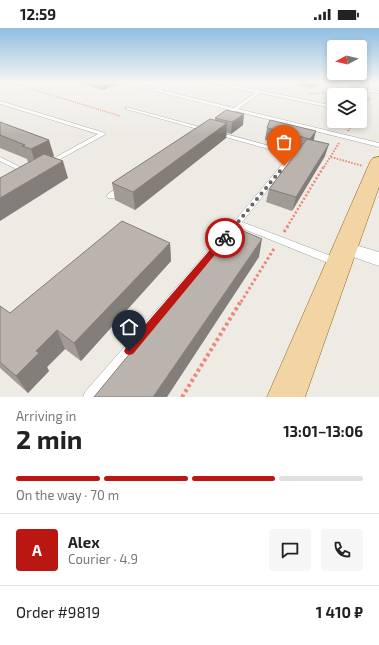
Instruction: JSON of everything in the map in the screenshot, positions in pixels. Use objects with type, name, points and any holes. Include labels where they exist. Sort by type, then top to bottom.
[{"type":"main road","points":[[290,396],[342,256],[378,166]]},
{"type":"street","points":[[342,256],[379,259]]},
{"type":"lane","points":[[194,100],[379,145]]},
{"type":"lane","points":[[228,114],[247,100]]},
{"type":"lane","points":[[301,100],[327,105]]},
{"type":"lane","points":[[0,102],[102,134],[42,166]]},
{"type":"lane","points":[[90,397],[294,154],[202,132],[128,108]]},
{"type":"lane","points":[[0,159],[26,175],[36,170]]},
{"type":"lane","points":[[111,196],[130,183]]},
{"type":"lane","points":[[237,223],[279,241],[342,256]]},
{"type":"path","points":[[68,100],[120,116]]},
{"type":"path","points":[[182,397],[340,141]]},
{"type":"path","points":[[331,157],[378,166]]},
{"type":"building","points":[[226,110],[244,114],[232,122],[215,118]]},
{"type":"building","points":[[210,119],[227,123],[133,192],[112,183]]},
{"type":"building","points":[[270,120],[316,131],[310,139],[267,128]]},
{"type":"building","points":[[0,122],[49,140],[31,149],[22,146],[25,145],[0,135]]},
{"type":"building","points":[[307,139],[329,144],[296,197],[269,189]]},
{"type":"building","points":[[44,154],[63,161],[0,198],[0,178]]},
{"type":"building","points":[[122,221],[170,243],[74,343],[57,330],[36,351],[39,353],[16,376],[0,362],[0,306],[10,313]]},
{"type":"building","points":[[234,227],[262,239],[153,397],[94,397]]},
{"type":"way so far","points":[[225,238],[284,166]]},
{"type":"route","points":[[129,351],[225,238]]}]
